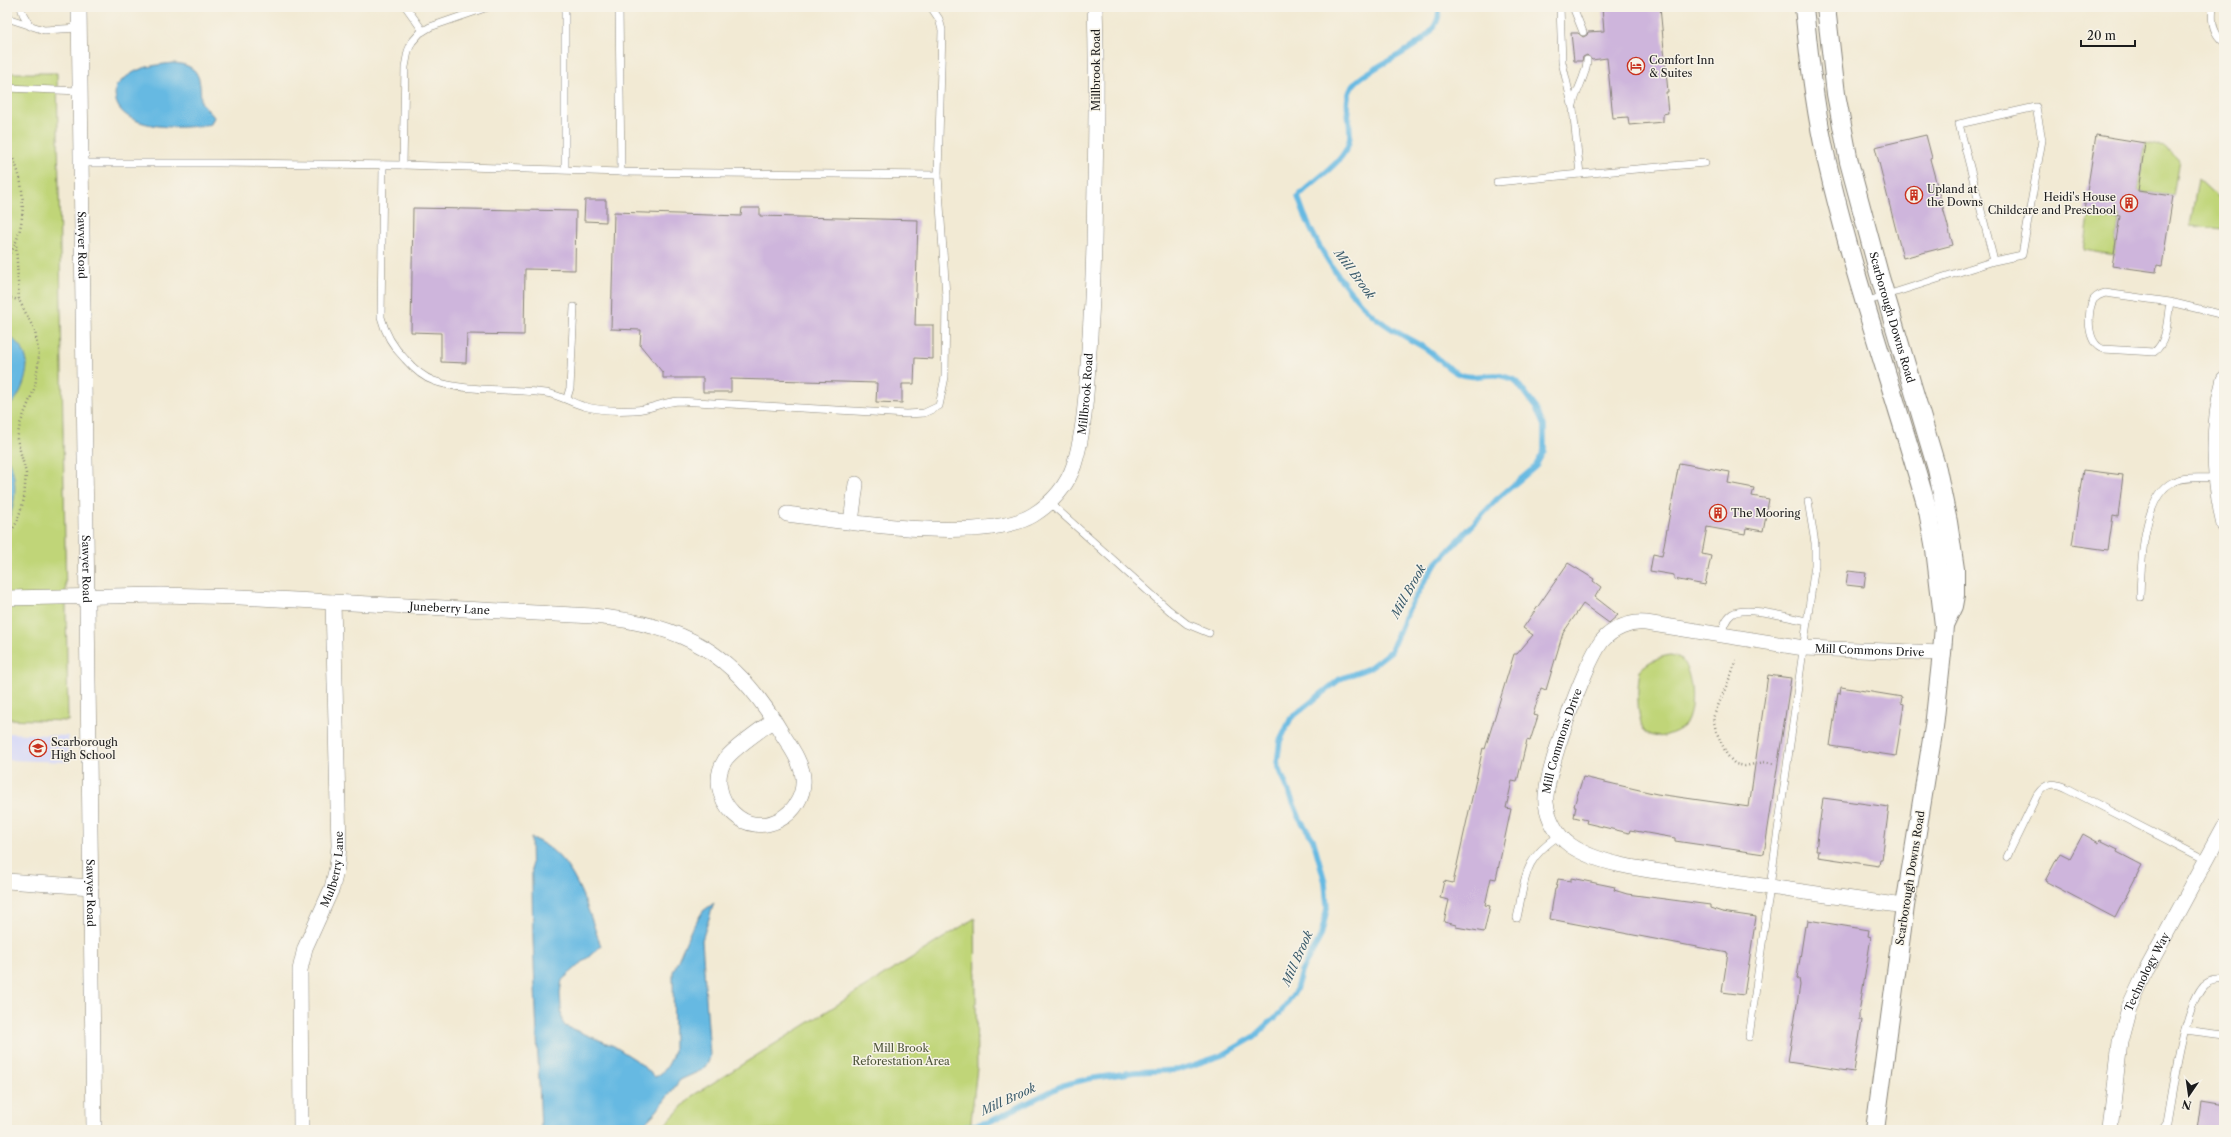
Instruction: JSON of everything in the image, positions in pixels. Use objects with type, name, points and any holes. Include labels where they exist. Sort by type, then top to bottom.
[{"type":"street","name":"Sawyer Road","points":[[79,7],[94,1130]]},
{"type":"street","name":"Millbrook Road","points":[[787,514],[851,522],[935,528],[987,529],[1020,522],[1050,503],[1064,486],[1074,464],[1085,408],[1093,300],[1096,107],[1095,7]]},
{"type":"street","name":"Scarborough Downs Road","points":[[1804,7],[1814,95],[1827,161],[1846,240],[1928,511],[1935,549],[1944,625],[1934,727],[1905,906],[1875,1130]]},
{"type":"street","name":"Scarborough Downs Road","points":[[1826,7],[1836,94],[1849,162],[1885,296],[1932,451],[1948,522],[1955,570],[1955,595],[1953,606],[1944,625]]},
{"type":"street","points":[[2224,379],[2216,423],[2216,478],[2224,525]]},
{"type":"street","points":[[851,522],[856,484]]},
{"type":"street","name":"Juneberry Lane","points":[[7,598],[232,597],[623,618],[649,625],[675,633],[702,646],[723,661],[747,682],[774,720],[802,769],[803,790],[794,809],[783,818],[770,824],[748,822],[736,816],[727,806],[719,787],[720,774],[728,756],[774,720]]},
{"type":"street","name":"Mulberry Lane","points":[[301,1130],[300,970],[305,948],[332,888],[338,867],[339,846],[333,602]]},
{"type":"street","name":"Mill Commons Drive","points":[[1905,906],[1664,871],[1603,860],[1578,850],[1560,835],[1547,811],[1546,796],[1548,776],[1586,671],[1602,641],[1622,627],[1641,622],[1721,636],[1804,648],[1942,653]]},
{"type":"street","name":"Technology Way","points":[[2110,1130],[2120,1042],[2129,1008],[2147,969],[2224,827]]},
{"type":"street","points":[[7,881],[91,887]]},
{"type":"lane","points":[[21,7],[30,26]]},
{"type":"lane","points":[[406,7],[423,31]]},
{"type":"lane","points":[[403,166],[405,67],[408,51],[412,42],[423,31],[488,7]]},
{"type":"lane","points":[[565,7],[565,169]]},
{"type":"lane","points":[[619,7],[621,172]]},
{"type":"lane","points":[[383,165],[381,317],[383,326],[393,345],[422,375],[443,384],[545,393],[566,398],[591,408],[634,410],[647,409],[664,402],[679,401],[907,414],[933,410],[941,402],[945,377],[945,263],[939,208],[938,175],[942,30],[939,19],[931,7]]},
{"type":"lane","points":[[1560,7],[1562,62],[1573,109],[1580,174]]},
{"type":"lane","points":[[1573,7],[1583,32]]},
{"type":"lane","points":[[2213,7],[2212,22],[2217,37],[2224,42]]},
{"type":"lane","points":[[7,18],[30,26],[55,31],[79,28]]},
{"type":"lane","points":[[1573,109],[1575,94],[1587,66],[1586,60]]},
{"type":"lane","points":[[7,88],[80,91]]},
{"type":"lane","points":[[1865,302],[1994,261],[2022,255],[2042,140],[2036,107],[1959,124],[1994,261]]},
{"type":"lane","points":[[80,163],[383,165],[565,169],[621,172],[938,175]]},
{"type":"lane","points":[[1497,182],[1705,163]]},
{"type":"lane","points":[[2170,302],[2164,339],[2161,346],[2154,352],[2104,349],[2095,344],[2089,326],[2093,302],[2101,294],[2112,294],[2170,302],[2224,315]]},
{"type":"lane","points":[[566,398],[570,388],[574,307]]},
{"type":"lane","points":[[2140,597],[2144,545],[2149,523],[2159,493],[2175,481],[2216,478]]},
{"type":"lane","points":[[1749,1037],[1804,648],[1816,552],[1808,501]]},
{"type":"lane","points":[[1050,503],[1169,610],[1187,624],[1209,633]]},
{"type":"lane","points":[[1721,636],[1727,619],[1738,611],[1757,612],[1807,621]]},
{"type":"lane","points":[[2007,857],[2037,795],[2044,787],[2053,784],[2068,789],[2206,860]]},
{"type":"lane","points":[[1516,918],[1531,862],[1545,845],[1560,835]]},
{"type":"lane","points":[[2162,1130],[2167,1123],[2180,1047],[2198,994],[2205,984],[2213,980],[2224,980]]},
{"type":"lane","points":[[2185,1030],[2224,1035]]},
{"type":"path","points":[[7,149],[18,171],[22,198],[22,221],[16,243],[7,258]]},
{"type":"path","points":[[7,538],[17,522],[24,498],[26,473],[17,439],[20,424],[35,387],[39,356],[35,331],[19,300],[16,243]]},
{"type":"path","points":[[7,297],[19,300]]},
{"type":"path","points":[[1737,660],[1713,718],[1716,732],[1727,755],[1735,764],[1745,766],[1765,762],[1777,764]]},
{"type":"shaded area","name":"Scarborough High School","points":[[7,733],[68,736],[69,762],[7,760]]},
{"type":"green space","points":[[7,73],[57,73],[68,721],[7,719]]},
{"type":"green space","points":[[2145,143],[2165,147],[2179,160],[2173,196],[2138,191]]},
{"type":"green space","points":[[2198,179],[2224,203],[2224,229],[2190,226]]},
{"type":"green space","points":[[2107,213],[2120,215],[2114,255],[2084,250],[2089,217],[2106,219]]},
{"type":"green space","points":[[1671,655],[1680,658],[1688,672],[1691,692],[1690,711],[1688,720],[1684,726],[1674,732],[1658,737],[1649,735],[1644,731],[1641,724],[1638,709],[1638,685],[1640,670],[1654,660]]},
{"type":"green space","name":"Mill Brook Reforestation Area","points":[[975,918],[977,1068],[970,1130],[660,1130],[692,1096]]},
{"type":"water","points":[[173,63],[182,64],[194,70],[199,80],[201,102],[214,117],[211,124],[166,127],[150,124],[135,120],[123,112],[116,101],[116,86],[129,75],[142,68]]},
{"type":"water","points":[[7,334],[16,341],[25,355],[27,370],[20,392],[12,404],[7,407]]},
{"type":"water","points":[[7,458],[13,472],[15,490],[13,507],[7,521]]},
{"type":"water","points":[[531,838],[546,846],[558,856],[569,869],[584,898],[601,946],[562,980],[560,993],[562,1021],[565,1026],[614,1046],[636,1060],[655,1077],[668,1066],[674,1050],[673,972],[691,930],[703,911],[714,903],[702,940],[710,1056],[708,1063],[702,1070],[680,1080],[656,1112],[638,1130],[541,1130],[533,939]]},
{"type":"building","name":"Comfort Inn & Suites","points":[[1602,7],[1660,7],[1668,92],[1666,92],[1668,113],[1663,114],[1663,122],[1629,125],[1628,117],[1613,118],[1607,58],[1592,60],[1587,55],[1583,57],[1582,61],[1574,61],[1571,33],[1578,33],[1583,37],[1587,35],[1588,32],[1604,31]]},
{"type":"building","name":"Upland at the Downs","points":[[1926,135],[1932,158],[1930,159],[1953,245],[1903,258],[1875,147]]},
{"type":"building","name":"Heidi's House Childcare and Preschool","points":[[2096,135],[2145,143],[2138,191],[2173,196],[2162,266],[2157,265],[2156,272],[2112,266],[2120,216],[2084,210]]},
{"type":"building","points":[[585,200],[606,200],[606,222],[584,221]]},
{"type":"building","points":[[413,208],[576,211],[575,270],[525,269],[524,335],[467,334],[466,363],[441,362],[441,333],[411,332]]},
{"type":"building","points":[[742,208],[760,208],[760,216],[918,220],[915,325],[933,325],[933,359],[915,358],[914,384],[902,384],[902,403],[876,402],[877,383],[731,379],[731,392],[703,392],[703,378],[663,378],[663,373],[640,345],[641,330],[611,329],[614,212],[741,216]]},
{"type":"building","name":"The Mooring","points":[[1679,463],[1730,472],[1728,483],[1754,488],[1752,496],[1769,499],[1763,531],[1746,528],[1745,534],[1707,527],[1702,554],[1711,556],[1705,585],[1674,579],[1674,575],[1650,571],[1653,554],[1662,556]]},
{"type":"building","points":[[2083,470],[2123,475],[2118,517],[2113,516],[2108,550],[2072,545]]},
{"type":"building","points":[[1568,563],[1594,579],[1593,581],[1601,587],[1595,597],[1618,615],[1609,623],[1583,604],[1563,633],[1546,690],[1541,688],[1533,715],[1538,716],[1530,741],[1527,740],[1517,782],[1512,781],[1506,808],[1511,809],[1496,879],[1491,878],[1485,905],[1490,906],[1484,932],[1456,927],[1456,925],[1444,922],[1449,900],[1440,898],[1444,881],[1453,883],[1483,748],[1485,749],[1514,654],[1517,654],[1533,635],[1523,628]]},
{"type":"building","points":[[1848,571],[1866,573],[1864,587],[1846,585]]},
{"type":"building","points":[[1768,675],[1791,678],[1764,854],[1675,841],[1675,838],[1630,830],[1629,833],[1586,823],[1587,820],[1574,817],[1576,806],[1574,806],[1583,777],[1657,794],[1749,807]]},
{"type":"building","points":[[1841,687],[1902,697],[1901,703],[1904,704],[1896,756],[1830,746],[1838,693],[1840,694]]},
{"type":"building","points":[[1823,798],[1889,807],[1882,859],[1880,859],[1879,866],[1818,857],[1819,850],[1816,850]]},
{"type":"building","points":[[2083,834],[2099,843],[2100,840],[2118,849],[2117,852],[2142,865],[2115,918],[2045,881],[2060,853],[2070,858]]},
{"type":"building","points":[[1571,878],[1615,887],[1614,890],[1627,894],[1710,905],[1710,908],[1722,912],[1756,917],[1744,995],[1722,992],[1728,953],[1550,919],[1558,879],[1571,881]]},
{"type":"building","points":[[1808,920],[1869,930],[1868,936],[1871,937],[1859,1013],[1859,1020],[1862,1020],[1854,1072],[1788,1062],[1800,985],[1799,979],[1797,978],[1805,926],[1807,927]]},
{"type":"building","points":[[2201,1101],[2224,1105],[2224,1130],[2197,1130]]},
{"type":"waterway","name":"Mill Brook","points":[[951,1130],[989,1122],[1063,1085],[1088,1079],[1135,1072],[1178,1070],[1223,1055],[1254,1037],[1280,1013],[1296,990],[1301,972],[1321,936],[1327,908],[1325,882],[1313,839],[1300,819],[1277,763],[1280,741],[1291,718],[1340,679],[1369,668],[1391,651],[1407,611],[1434,566],[1497,499],[1535,467],[1544,451],[1544,426],[1536,408],[1515,380],[1497,375],[1469,376],[1454,372],[1425,348],[1392,329],[1374,316],[1350,291],[1328,261],[1311,230],[1298,197],[1304,190],[1334,165],[1346,150],[1350,135],[1347,105],[1348,97],[1350,90],[1355,83],[1365,74],[1407,51],[1420,42],[1430,32],[1437,20],[1439,7]]},
{"type":"place","name":"Comfort Inn & Suites","points":[[1636,66]]},
{"type":"place","name":"Upland at the Downs","points":[[1914,195]]},
{"type":"place","name":"Heidi's House Childcare and Preschool","points":[[2129,203]]},
{"type":"place","name":"The Mooring","points":[[1718,513]]},
{"type":"place","name":"Scarborough High School","points":[[38,748]]}]
